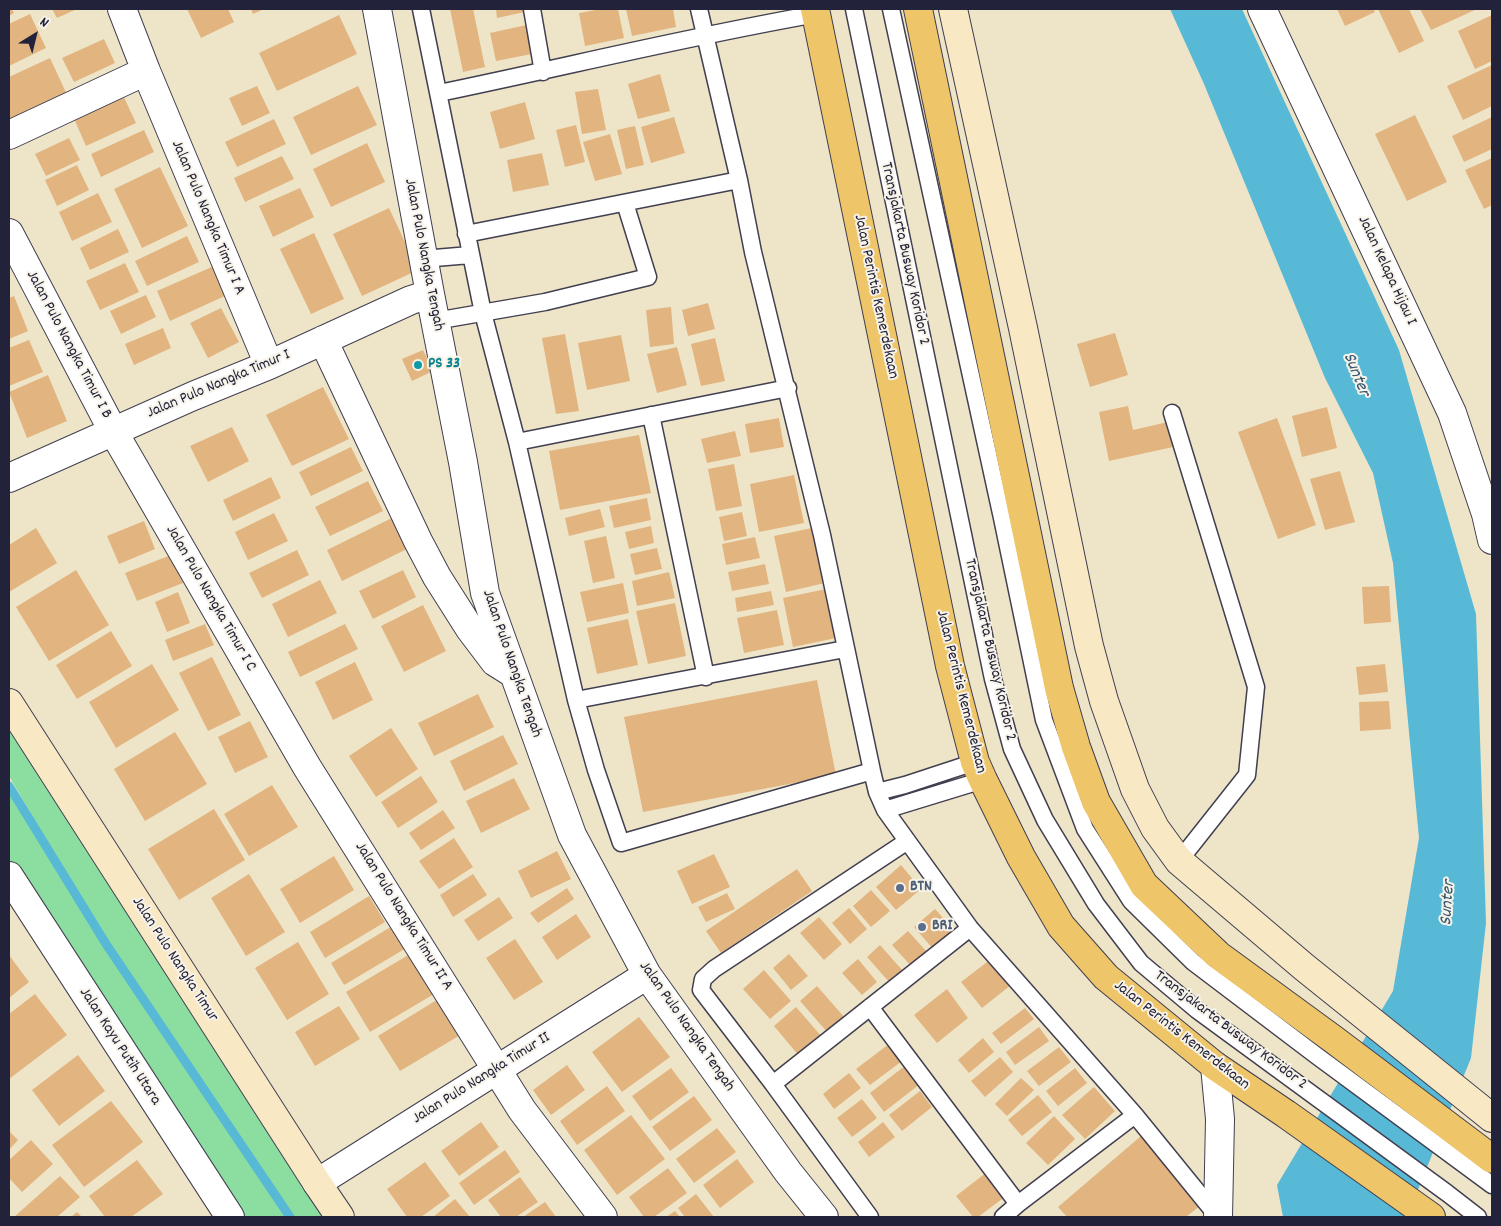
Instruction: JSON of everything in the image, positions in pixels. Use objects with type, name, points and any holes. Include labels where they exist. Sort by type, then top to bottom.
[{"type":"highway","points":[[918,9],[1059,688],[1076,747],[1096,802],[1144,885],[1218,955],[1325,1048],[1466,1151],[1492,1159]]},
{"type":"highway","name":"Jalan Perintis Kemerdekaan","points":[[816,11],[950,666],[979,771],[1021,858],[1061,926],[1106,977],[1216,1066],[1431,1217]]},
{"type":"main road","points":[[953,9],[1023,328],[1089,646],[1104,701],[1134,789],[1155,828],[1180,861],[1363,1015],[1488,1114]]},
{"type":"main road","name":"Jalan Pulo Nangka Timur","points":[[9,703],[340,1217]]},
{"type":"street","name":"Jalan Pulo Nangka Timur I A","points":[[122,9],[269,365]]},
{"type":"street","name":"Jalan Pulo Nangka Tengah","points":[[377,9],[463,462],[485,593],[572,835],[647,975],[788,1172],[824,1217]]},
{"type":"street","name":"Jalan Kelapa Hijau I","points":[[1262,9],[1452,413],[1486,514],[1492,540]]},
{"type":"street","points":[[9,135],[146,71]]},
{"type":"street","name":"Jalan Pulo Nangka Timur I B","points":[[9,233],[113,431]]},
{"type":"street","name":"Jalan Pulo Nangka Timur I","points":[[9,478],[193,396],[269,365],[411,300],[430,294]]},
{"type":"street","points":[[323,340],[418,541],[437,577],[470,629],[495,662],[514,674]]},
{"type":"street","name":"Jalan Pulo Nangka Timur I C","points":[[113,431],[308,766]]},
{"type":"street","name":"Jalan Pulo Nangka Timur II A","points":[[308,766],[498,1068],[522,1110],[603,1217]]},
{"type":"street","name":"Jalan Kayu Putih Utara","points":[[9,876],[230,1217]]},
{"type":"street","name":"Jalan Pulo Nangka Timur II","points":[[317,1183],[647,975]]},
{"type":"street","points":[[1216,1066],[1220,1119],[1218,1217]]},
{"type":"lane","points":[[421,9],[483,313],[517,442],[576,700],[596,770],[621,843],[872,771]]},
{"type":"lane","points":[[532,9],[543,72]]},
{"type":"lane","points":[[699,9],[739,180],[753,252],[788,388],[822,535],[845,650],[877,792],[885,810],[906,842],[970,928],[1135,1115],[1218,1217]]},
{"type":"lane","name":"Transjakarta Busway Koridor 2","points":[[854,9],[993,679],[1012,749],[1045,820],[1096,904],[1141,963],[1197,1010],[1478,1217]]},
{"type":"lane","name":"Transjakarta Busway Koridor 2","points":[[891,9],[1044,720],[1084,829],[1131,901],[1193,962],[1325,1048]]},
{"type":"lane","points":[[439,93],[543,72],[816,11]]},
{"type":"lane","points":[[466,234],[739,180]]},
{"type":"lane","points":[[435,321],[545,302],[648,277],[625,203]]},
{"type":"lane","points":[[423,259],[470,254]]},
{"type":"lane","points":[[517,442],[788,388]]},
{"type":"lane","points":[[1172,413],[1256,687],[1247,775],[1180,861]]},
{"type":"lane","points":[[651,415],[706,676]]},
{"type":"lane","points":[[576,700],[845,650]]},
{"type":"lane","points":[[877,792],[979,771]]},
{"type":"lane","points":[[885,810],[979,771]]},
{"type":"lane","points":[[870,1217],[773,1084],[700,990],[703,979],[714,970],[906,842]]},
{"type":"lane","points":[[773,1084],[970,928]]},
{"type":"lane","points":[[870,1007],[1018,1204]]},
{"type":"lane","points":[[1003,1217],[1135,1115]]},
{"type":"lane","points":[[1466,1151],[1492,1185]]},
{"type":"green space","points":[[9,703],[340,1217],[230,1217],[9,876],[9,785],[69,879],[9,776]]},
{"type":"water","name":"Sunter","points":[[1170,9],[1242,9],[1399,350],[1476,614],[1486,923],[1471,1058],[1407,1217],[1283,1217],[1277,1185],[1393,991],[1419,838],[1393,563],[1373,473],[1325,378],[1204,84]]},
{"type":"building","points":[[9,9],[12,9],[14,13],[9,16]]},
{"type":"building","points":[[52,9],[77,9],[57,18]]},
{"type":"building","points":[[187,9],[228,9],[234,22],[201,38]]},
{"type":"building","points":[[251,9],[264,9],[253,14]]},
{"type":"building","points":[[450,9],[473,9],[485,67],[463,72]]},
{"type":"building","points":[[496,9],[529,9],[529,11],[497,18]]},
{"type":"building","points":[[602,9],[618,9],[624,38],[585,46],[579,13]]},
{"type":"building","points":[[626,9],[673,9],[676,27],[632,36]]},
{"type":"building","points":[[1337,9],[1373,9],[1375,12],[1345,26]]},
{"type":"building","points":[[1378,9],[1409,9],[1424,41],[1399,53]]},
{"type":"building","points":[[1420,9],[1477,9],[1431,30]]},
{"type":"building","points":[[30,14],[46,48],[9,66],[9,24]]},
{"type":"building","points":[[339,15],[357,54],[277,91],[259,53]]},
{"type":"building","points":[[1492,15],[1492,61],[1475,69],[1458,31]]},
{"type":"building","points":[[531,24],[537,53],[496,61],[490,33]]},
{"type":"building","points":[[104,39],[115,63],[74,82],[62,58]]},
{"type":"building","points":[[50,58],[69,99],[9,127],[9,77]]},
{"type":"building","points":[[1492,65],[1492,106],[1463,120],[1447,86]]},
{"type":"building","points":[[660,74],[670,111],[638,119],[628,84]]},
{"type":"building","points":[[257,86],[270,113],[242,126],[229,98]]},
{"type":"building","points":[[358,86],[377,125],[311,155],[293,117]]},
{"type":"building","points":[[598,89],[606,130],[582,134],[575,92]]},
{"type":"building","points":[[121,91],[136,123],[86,146],[72,114]]},
{"type":"building","points":[[525,102],[535,139],[500,149],[490,112]]},
{"type":"building","points":[[1415,115],[1447,182],[1407,201],[1375,134]]},
{"type":"building","points":[[674,117],[685,153],[651,163],[641,127]]},
{"type":"building","points":[[1492,117],[1492,149],[1464,162],[1452,136]]},
{"type":"building","points":[[274,119],[286,144],[237,167],[225,142]]},
{"type":"building","points":[[576,125],[585,162],[565,167],[556,130]]},
{"type":"building","points":[[635,126],[644,165],[626,169],[617,130]]},
{"type":"building","points":[[144,130],[154,152],[101,177],[91,154]]},
{"type":"building","points":[[610,134],[622,174],[595,181],[583,142]]},
{"type":"building","points":[[69,138],[80,160],[46,176],[35,154]]},
{"type":"building","points":[[367,143],[385,182],[331,207],[313,169]]},
{"type":"building","points":[[542,153],[549,185],[513,192],[507,160]]},
{"type":"building","points":[[282,156],[294,179],[245,202],[234,178]]},
{"type":"building","points":[[1492,158],[1492,205],[1484,209],[1465,170]]},
{"type":"building","points":[[77,165],[89,190],[57,206],[45,180]]},
{"type":"building","points":[[160,167],[188,226],[142,248],[114,189]]},
{"type":"building","points":[[300,188],[314,217],[273,237],[259,206]]},
{"type":"building","points":[[98,193],[112,222],[72,241],[59,212]]},
{"type":"building","points":[[389,208],[418,270],[362,296],[333,234]]},
{"type":"building","points":[[118,229],[129,252],[90,270],[80,248]]},
{"type":"building","points":[[314,233],[344,299],[311,314],[280,249]]},
{"type":"building","points":[[187,236],[199,262],[147,286],[135,261]]},
{"type":"building","points":[[125,263],[139,292],[100,310],[86,281]]},
{"type":"building","points":[[214,266],[227,295],[170,321],[157,291]]},
{"type":"building","points":[[146,295],[156,317],[121,334],[110,311]]},
{"type":"building","points":[[14,296],[28,331],[9,339],[9,298]]},
{"type":"building","points":[[708,303],[715,329],[688,336],[682,310]]},
{"type":"building","points":[[671,307],[674,344],[650,347],[646,310]]},
{"type":"building","points":[[221,308],[239,342],[208,358],[190,323]]},
{"type":"building","points":[[163,328],[171,348],[134,365],[125,344]]},
{"type":"building","points":[[1115,333],[1128,375],[1090,387],[1077,344]]},
{"type":"building","points":[[565,334],[579,411],[556,414],[542,338]]},
{"type":"building","points":[[621,335],[630,381],[587,390],[578,343]]},
{"type":"building","points":[[715,338],[725,381],[701,386],[691,344]]},
{"type":"building","points":[[29,340],[43,372],[9,386],[9,348]]},
{"type":"building","points":[[677,347],[687,385],[657,393],[647,354]]},
{"type":"building","name":"PS 33","points":[[423,350],[433,371],[412,381],[402,359]]},
{"type":"building","points":[[48,375],[67,421],[27,438],[9,392]]},
{"type":"building","points":[[323,387],[349,439],[292,466],[266,415]]},
{"type":"building","points":[[1128,406],[1133,430],[1168,422],[1173,447],[1109,461],[1099,412]]},
{"type":"building","points":[[1327,407],[1337,448],[1302,457],[1292,416]]},
{"type":"building","points":[[779,418],[784,447],[750,453],[745,424]]},
{"type":"building","points":[[1277,418],[1316,525],[1278,539],[1238,432]]},
{"type":"building","points":[[232,427],[249,461],[208,482],[190,446]]},
{"type":"building","points":[[735,431],[741,456],[707,463],[701,439]]},
{"type":"building","points":[[639,435],[651,493],[560,510],[549,451]]},
{"type":"building","points":[[351,447],[363,471],[311,496],[299,472]]},
{"type":"building","points":[[734,464],[742,506],[716,511],[708,469]]},
{"type":"building","points":[[1340,471],[1355,522],[1325,530],[1310,479]]},
{"type":"building","points":[[794,475],[804,523],[759,532],[750,484]]},
{"type":"building","points":[[271,477],[281,498],[233,521],[223,500]]},
{"type":"building","points":[[368,481],[383,511],[330,536],[315,507]]},
{"type":"building","points":[[647,498],[651,520],[614,528],[609,506]]},
{"type":"building","points":[[600,509],[605,527],[569,536],[565,518]]},
{"type":"building","points":[[742,512],[747,536],[724,541],[719,517]]},
{"type":"building","points":[[274,513],[288,541],[248,560],[235,532]]},
{"type":"building","points":[[394,517],[409,548],[342,581],[327,550]]},
{"type":"building","points":[[144,521],[155,549],[119,564],[107,536]]},
{"type":"building","points":[[651,526],[654,543],[629,549],[625,532]]},
{"type":"building","points":[[36,528],[57,563],[9,592],[9,545]]},
{"type":"building","points":[[812,528],[825,583],[786,592],[774,536]]},
{"type":"building","points":[[606,536],[615,578],[593,583],[584,541]]},
{"type":"building","points":[[755,537],[760,558],[726,565],[722,544]]},
{"type":"building","points":[[657,548],[662,569],[635,575],[630,554]]},
{"type":"building","points":[[297,550],[309,575],[262,598],[249,573]]},
{"type":"building","points":[[171,555],[183,583],[137,601],[125,573]]},
{"type":"building","points":[[765,564],[769,584],[732,591],[728,572]]},
{"type":"building","points":[[76,570],[109,625],[49,661],[16,607]]},
{"type":"building","points":[[403,570],[416,597],[373,619],[359,591]]},
{"type":"building","points":[[669,572],[675,598],[637,606],[632,581]]},
{"type":"building","points":[[320,580],[337,613],[288,637],[272,604]]},
{"type":"building","points":[[623,583],[629,613],[587,622],[580,592]]},
{"type":"building","points":[[1389,586],[1391,622],[1364,624],[1362,587]]},
{"type":"building","points":[[826,589],[836,638],[793,647],[783,598]]},
{"type":"building","points":[[771,591],[774,605],[737,612],[735,598]]},
{"type":"building","points":[[178,592],[190,623],[167,632],[155,602]]},
{"type":"building","points":[[675,603],[686,656],[648,664],[636,611]]},
{"type":"building","points":[[423,605],[446,651],[404,672],[381,626]]},
{"type":"building","points":[[777,610],[784,645],[744,653],[737,618]]},
{"type":"building","points":[[628,619],[638,665],[597,674],[587,628]]},
{"type":"building","points":[[205,624],[214,645],[173,661],[165,640]]},
{"type":"building","points":[[345,624],[358,649],[300,677],[288,652]]},
{"type":"building","points":[[111,631],[132,666],[77,699],[56,665]]},
{"type":"building","points":[[212,657],[241,715],[208,731],[179,673]]},
{"type":"building","points":[[355,662],[373,700],[333,720],[315,682]]},
{"type":"building","points":[[152,664],[179,710],[116,748],[89,702]]},
{"type":"building","points":[[1385,664],[1388,692],[1359,695],[1356,667]]},
{"type":"building","points":[[817,680],[836,775],[643,812],[624,717]]},
{"type":"building","points":[[478,694],[494,727],[434,756],[418,723]]},
{"type":"building","points":[[1389,701],[1391,729],[1360,731],[1359,702]]},
{"type":"building","points":[[250,721],[268,757],[235,773],[218,737]]},
{"type":"building","points":[[391,728],[418,769],[376,797],[349,756]]},
{"type":"building","points":[[175,732],[207,784],[145,821],[114,769]]},
{"type":"building","points":[[503,735],[518,764],[464,791],[450,761]]},
{"type":"building","points":[[421,776],[438,802],[398,828],[381,802]]},
{"type":"building","points":[[514,778],[530,809],[481,833],[466,801]]},
{"type":"building","points":[[272,785],[298,827],[249,856],[224,814]]},
{"type":"building","points":[[214,809],[245,860],[179,900],[148,849]]},
{"type":"building","points":[[443,810],[455,828],[421,850],[409,833]]},
{"type":"building","points":[[454,838],[473,867],[439,889],[419,861]]},
{"type":"building","points":[[557,851],[571,879],[531,898],[518,871]]},
{"type":"building","points":[[714,854],[730,887],[692,904],[677,871]]},
{"type":"building","points":[[334,856],[354,890],[300,923],[280,889]]},
{"type":"building","points":[[901,865],[921,889],[896,910],[876,887]]},
{"type":"building","points":[[797,869],[812,891],[721,953],[706,931]]},
{"type":"building","points":[[249,874],[285,932],[246,956],[211,898]]},
{"type":"building","points":[[473,874],[487,895],[453,917],[440,895]]},
{"type":"building","points":[[567,888],[574,899],[538,923],[530,913]]},
{"type":"building","points":[[871,890],[890,911],[871,927],[853,906]]},
{"type":"building","points":[[727,893],[735,909],[706,922],[698,907]]},
{"type":"building","points":[[369,896],[385,922],[325,958],[310,932]]},
{"type":"building","points":[[499,897],[513,918],[478,941],[464,920]]},
{"type":"building","points":[[849,908],[867,929],[850,944],[832,923]]},
{"type":"building","points":[[935,909],[955,931],[934,950],[914,927]]},
{"type":"building","points":[[576,914],[591,937],[557,960],[542,937]]},
{"type":"building","points":[[819,917],[842,944],[824,960],[800,933]]},
{"type":"building","points":[[394,925],[408,947],[344,985],[331,963]]},
{"type":"building","points":[[908,931],[928,953],[912,967],[892,945]]},
{"type":"building","points":[[515,939],[543,982],[514,1000],[486,958]]},
{"type":"building","points":[[298,942],[329,994],[287,1020],[255,968]]},
{"type":"building","points":[[880,945],[903,971],[890,983],[867,957]]},
{"type":"building","points":[[410,954],[434,994],[370,1032],[346,992]]},
{"type":"building","points":[[789,954],[808,976],[791,990],[773,968]]},
{"type":"building","points":[[9,955],[29,982],[9,998]]},
{"type":"building","points":[[858,959],[877,982],[862,995],[842,973]]},
{"type":"building","points":[[991,959],[1011,985],[982,1008],[961,982]]},
{"type":"building","points":[[764,970],[791,1001],[770,1019],[743,989]]},
{"type":"building","points":[[817,986],[845,1018],[828,1033],[800,1001]]},
{"type":"building","points":[[947,989],[968,1018],[937,1043],[914,1015]]},
{"type":"building","points":[[35,994],[67,1035],[9,1079],[9,1014]]},
{"type":"building","points":[[440,998],[462,1034],[400,1071],[378,1036]]},
{"type":"building","points":[[339,1006],[360,1039],[315,1066],[295,1032]]},
{"type":"building","points":[[796,1007],[822,1037],[800,1057],[774,1026]]},
{"type":"building","points":[[1025,1008],[1034,1019],[1001,1044],[992,1033]]},
{"type":"building","points":[[639,1017],[670,1057],[622,1092],[592,1052]]},
{"type":"building","points":[[1039,1027],[1049,1041],[1015,1065],[1006,1052]]},
{"type":"building","points":[[983,1038],[994,1052],[969,1073],[958,1060]]},
{"type":"building","points":[[889,1044],[902,1061],[870,1085],[856,1069]]},
{"type":"building","points":[[1059,1047],[1071,1062],[1039,1086],[1027,1071]]},
{"type":"building","points":[[78,1055],[105,1091],[59,1126],[32,1090]]},
{"type":"building","points":[[1000,1057],[1013,1072],[985,1097],[971,1081]]},
{"type":"building","points":[[567,1065],[585,1090],[551,1115],[533,1090]]},
{"type":"building","points":[[906,1065],[920,1084],[884,1112],[870,1093]]},
{"type":"building","points":[[671,1068],[689,1092],[650,1121],[632,1096]]},
{"type":"building","points":[[1075,1068],[1087,1083],[1058,1106],[1046,1091]]},
{"type":"building","points":[[849,1073],[861,1088],[834,1109],[823,1094]]},
{"type":"building","points":[[1021,1078],[1034,1090],[1007,1116],[995,1104]]},
{"type":"building","points":[[607,1086],[625,1111],[577,1145],[560,1121]]},
{"type":"building","points":[[1094,1087],[1115,1111],[1085,1139],[1062,1115]]},
{"type":"building","points":[[920,1091],[932,1107],[902,1131],[889,1115]]},
{"type":"building","points":[[1038,1095],[1052,1112],[1022,1136],[1008,1120]]},
{"type":"building","points":[[694,1096],[712,1120],[670,1151],[652,1127]]},
{"type":"building","points":[[862,1099],[877,1118],[852,1137],[837,1118]]},
{"type":"building","points":[[111,1101],[143,1142],[84,1187],[52,1145]]},
{"type":"building","points":[[631,1115],[665,1159],[617,1195],[584,1150]]},
{"type":"building","points":[[1054,1116],[1075,1139],[1048,1165],[1026,1143]]},
{"type":"building","points":[[481,1122],[499,1147],[459,1176],[441,1151]]},
{"type":"building","points":[[883,1122],[895,1137],[869,1157],[858,1142]]},
{"type":"building","points":[[717,1128],[736,1152],[694,1183],[676,1159]]},
{"type":"building","points":[[9,1131],[18,1140],[9,1150]]},
{"type":"building","points":[[1141,1136],[1201,1205],[1186,1217],[1067,1217],[1058,1207]]},
{"type":"building","points":[[31,1140],[53,1164],[22,1192],[9,1178],[9,1160]]},
{"type":"building","points":[[505,1150],[520,1172],[474,1205],[459,1183]]},
{"type":"building","points":[[737,1159],[754,1182],[720,1208],[703,1185]]},
{"type":"building","points":[[137,1160],[163,1194],[131,1217],[105,1217],[89,1196]]},
{"type":"building","points":[[425,1162],[450,1196],[421,1217],[407,1217],[387,1189]]},
{"type":"building","points":[[668,1168],[687,1193],[654,1217],[644,1217],[629,1197]]},
{"type":"building","points":[[987,1172],[1006,1196],[978,1217],[973,1217],[956,1196]]},
{"type":"building","points":[[60,1176],[80,1197],[57,1217],[14,1217]]},
{"type":"building","points":[[520,1177],[538,1202],[516,1217],[501,1217],[488,1200]]},
{"type":"building","points":[[696,1194],[714,1217],[685,1217],[678,1208]]},
{"type":"building","points":[[455,1199],[470,1217],[433,1217]]},
{"type":"building","points":[[545,1202],[556,1217],[523,1217]]},
{"type":"building","points":[[675,1211],[680,1217],[666,1217]]},
{"type":"building","points":[[77,1212],[82,1217],[71,1217]]},
{"type":"waterway","points":[[9,786],[106,944],[290,1217]]},
{"type":"place","name":"PS 33","points":[[418,365]]},
{"type":"place","name":"BTN","points":[[900,888]]},
{"type":"place","name":"BRI","points":[[922,927]]}]
